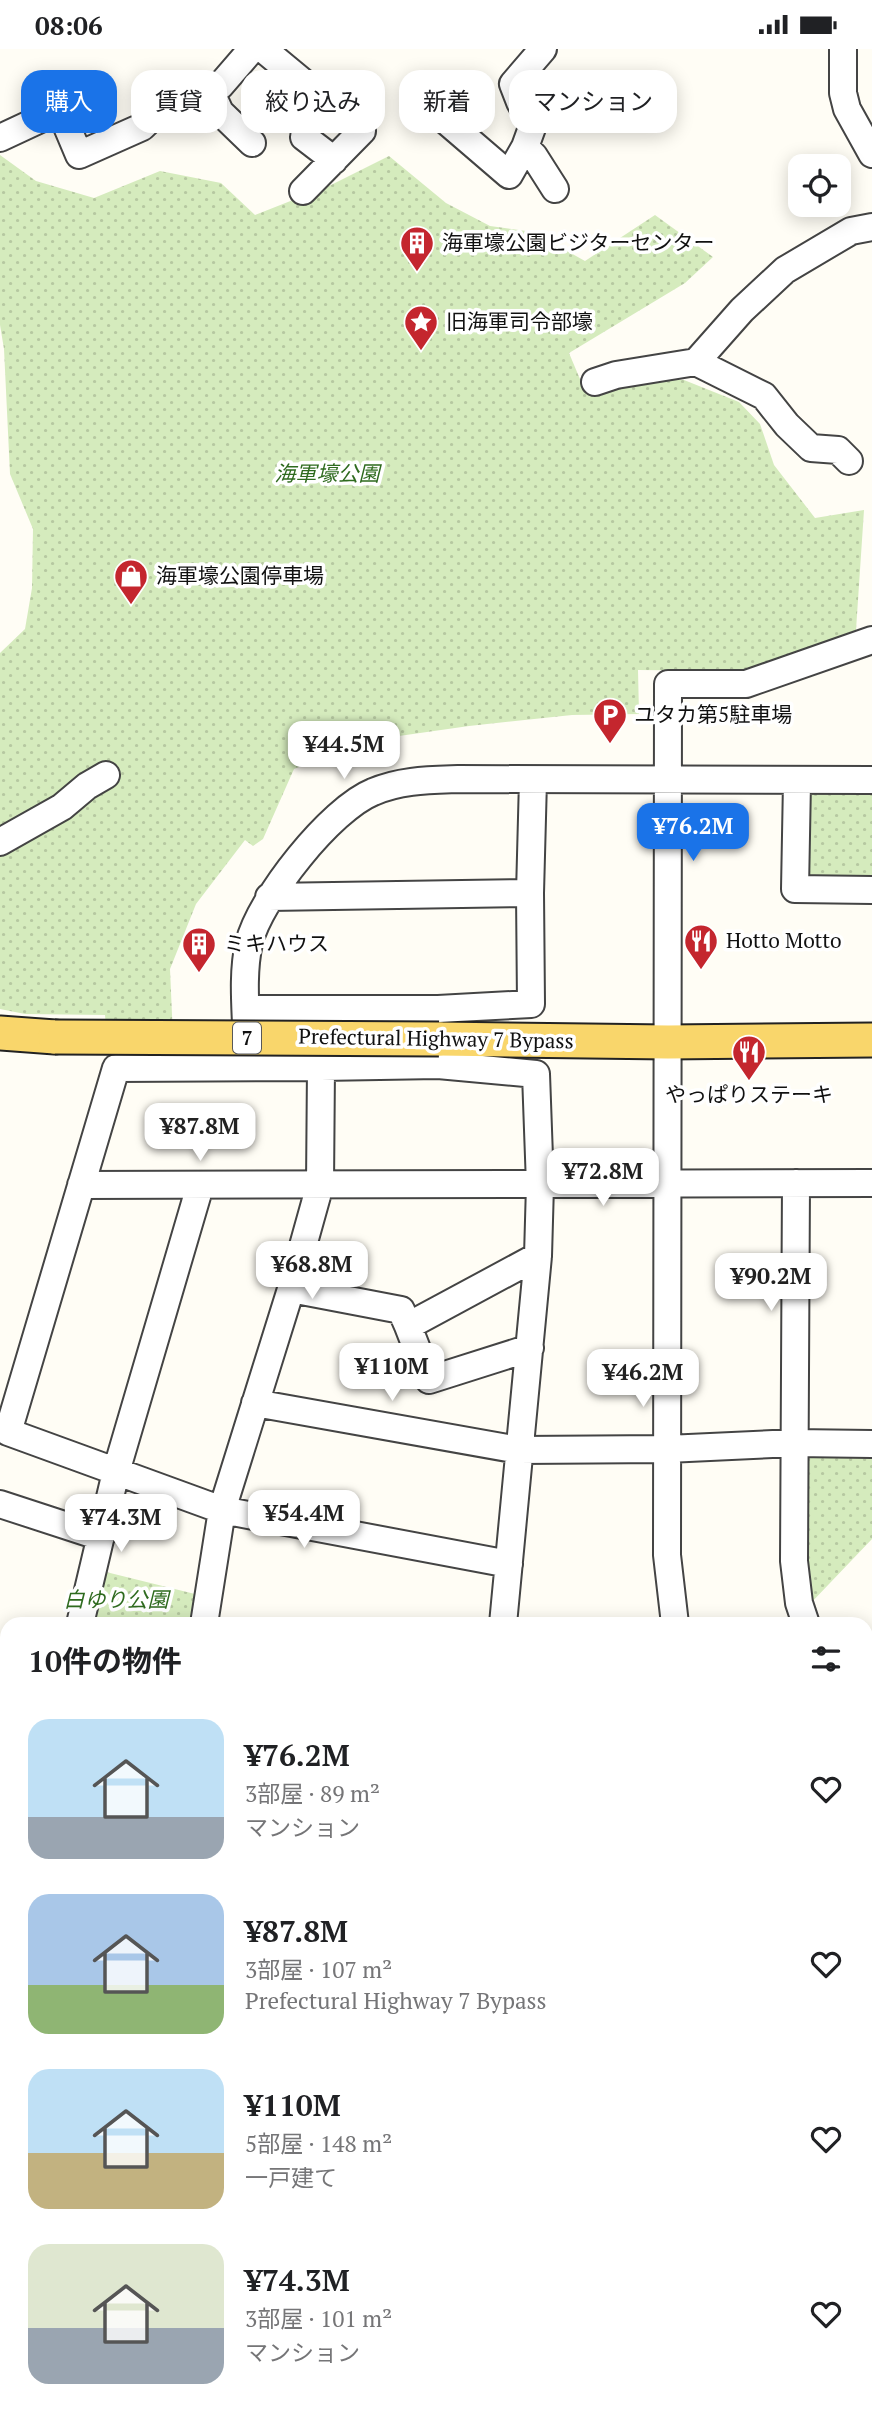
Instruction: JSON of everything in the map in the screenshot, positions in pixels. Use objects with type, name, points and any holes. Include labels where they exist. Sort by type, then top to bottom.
[{"type":"main road","name":"Prefectural Highway 7 Bypass","points":[[0,1033],[55,1037],[872,1041]]},
{"type":"street","points":[[460,133],[509,175],[525,147],[533,125],[513,85],[543,49]]},
{"type":"street","points":[[843,49],[843,93],[847,109],[872,153]]},
{"type":"street","points":[[227,78],[249,51],[362,131],[303,191]]},
{"type":"street","points":[[0,138],[60,110],[79,155],[131,132]]},
{"type":"street","points":[[227,119],[253,143]]},
{"type":"street","points":[[304,137],[334,160]]},
{"type":"street","points":[[525,147],[555,189]]},
{"type":"street","points":[[696,362],[742,310],[785,270],[851,231],[872,227]]},
{"type":"street","points":[[595,382],[616,375],[696,362],[764,396],[787,425],[811,448],[838,450],[849,461]]},
{"type":"street","points":[[675,1617],[667,1555],[670,780],[668,684],[746,684],[872,640]]},
{"type":"street","points":[[0,827],[58,794],[97,780],[62,807],[0,842]]},
{"type":"street","points":[[247,1009],[438,1009],[531,1004],[533,780]]},
{"type":"street","points":[[247,1067],[246,959],[252,932],[269,897],[293,864],[339,815],[371,792],[423,781],[872,780]]},
{"type":"street","points":[[797,782],[795,889],[872,890]]},
{"type":"street","points":[[269,897],[530,893]]},
{"type":"street","points":[[504,1617],[509,1564],[519,1450],[530,1348],[538,1256],[540,1185],[536,1074],[438,1065],[116,1068],[8,1432],[222,1510],[509,1564]]},
{"type":"street","points":[[205,1617],[222,1510],[291,1289],[320,1185],[321,1067]]},
{"type":"street","points":[[796,1183],[794,1561],[799,1603],[804,1617]]},
{"type":"street","points":[[80,1185],[872,1183]]},
{"type":"street","points":[[82,1617],[116,1472],[200,1186]]},
{"type":"street","points":[[408,1326],[538,1256]]},
{"type":"street","points":[[291,1289],[401,1310],[429,1380],[530,1348]]},
{"type":"street","points":[[256,1403],[519,1450],[667,1449],[794,1443],[872,1444]]},
{"type":"street","points":[[0,1504],[101,1537]]},
{"type":"green space","name":"海軍壕公園","points":[[0,155],[36,181],[94,198],[160,171],[221,183],[255,215],[331,185],[389,156],[446,203],[490,226],[533,232],[585,261],[655,215],[713,257],[685,283],[569,353],[585,391],[648,377],[684,380],[739,402],[760,424],[774,465],[815,518],[864,510],[856,630],[746,671],[638,670],[639,714],[572,715],[364,741],[294,769],[263,839],[253,846],[245,840],[196,904],[170,969],[174,1060],[109,1060],[105,1015],[25,1014],[0,1009],[0,653],[25,629],[32,588],[33,529],[10,474],[4,349],[0,325]]},
{"type":"green space","points":[[872,786],[872,885],[815,884],[805,875],[805,797],[814,787]]},
{"type":"green space","points":[[872,1453],[872,1539],[808,1606],[801,1465],[812,1454]]},
{"type":"green space","name":"白ゆり公園","points":[[98,1570],[199,1595],[194,1617],[87,1617]]},
{"type":"place","name":"海軍壕公園ビジターセンター","points":[[417,273]]},
{"type":"place","name":"旧海軍司令部壕","points":[[421,352]]},
{"type":"place","name":"海軍壕公園停車場","points":[[131,606]]},
{"type":"place","name":"ユタカ第5駐車場","points":[[610,745]]},
{"type":"place","name":"Hotto Motto","points":[[701,971]]},
{"type":"place","name":"ミキハウス","points":[[199,974]]},
{"type":"place","name":"やっぱりステーキ","points":[[749,1082]]}]
